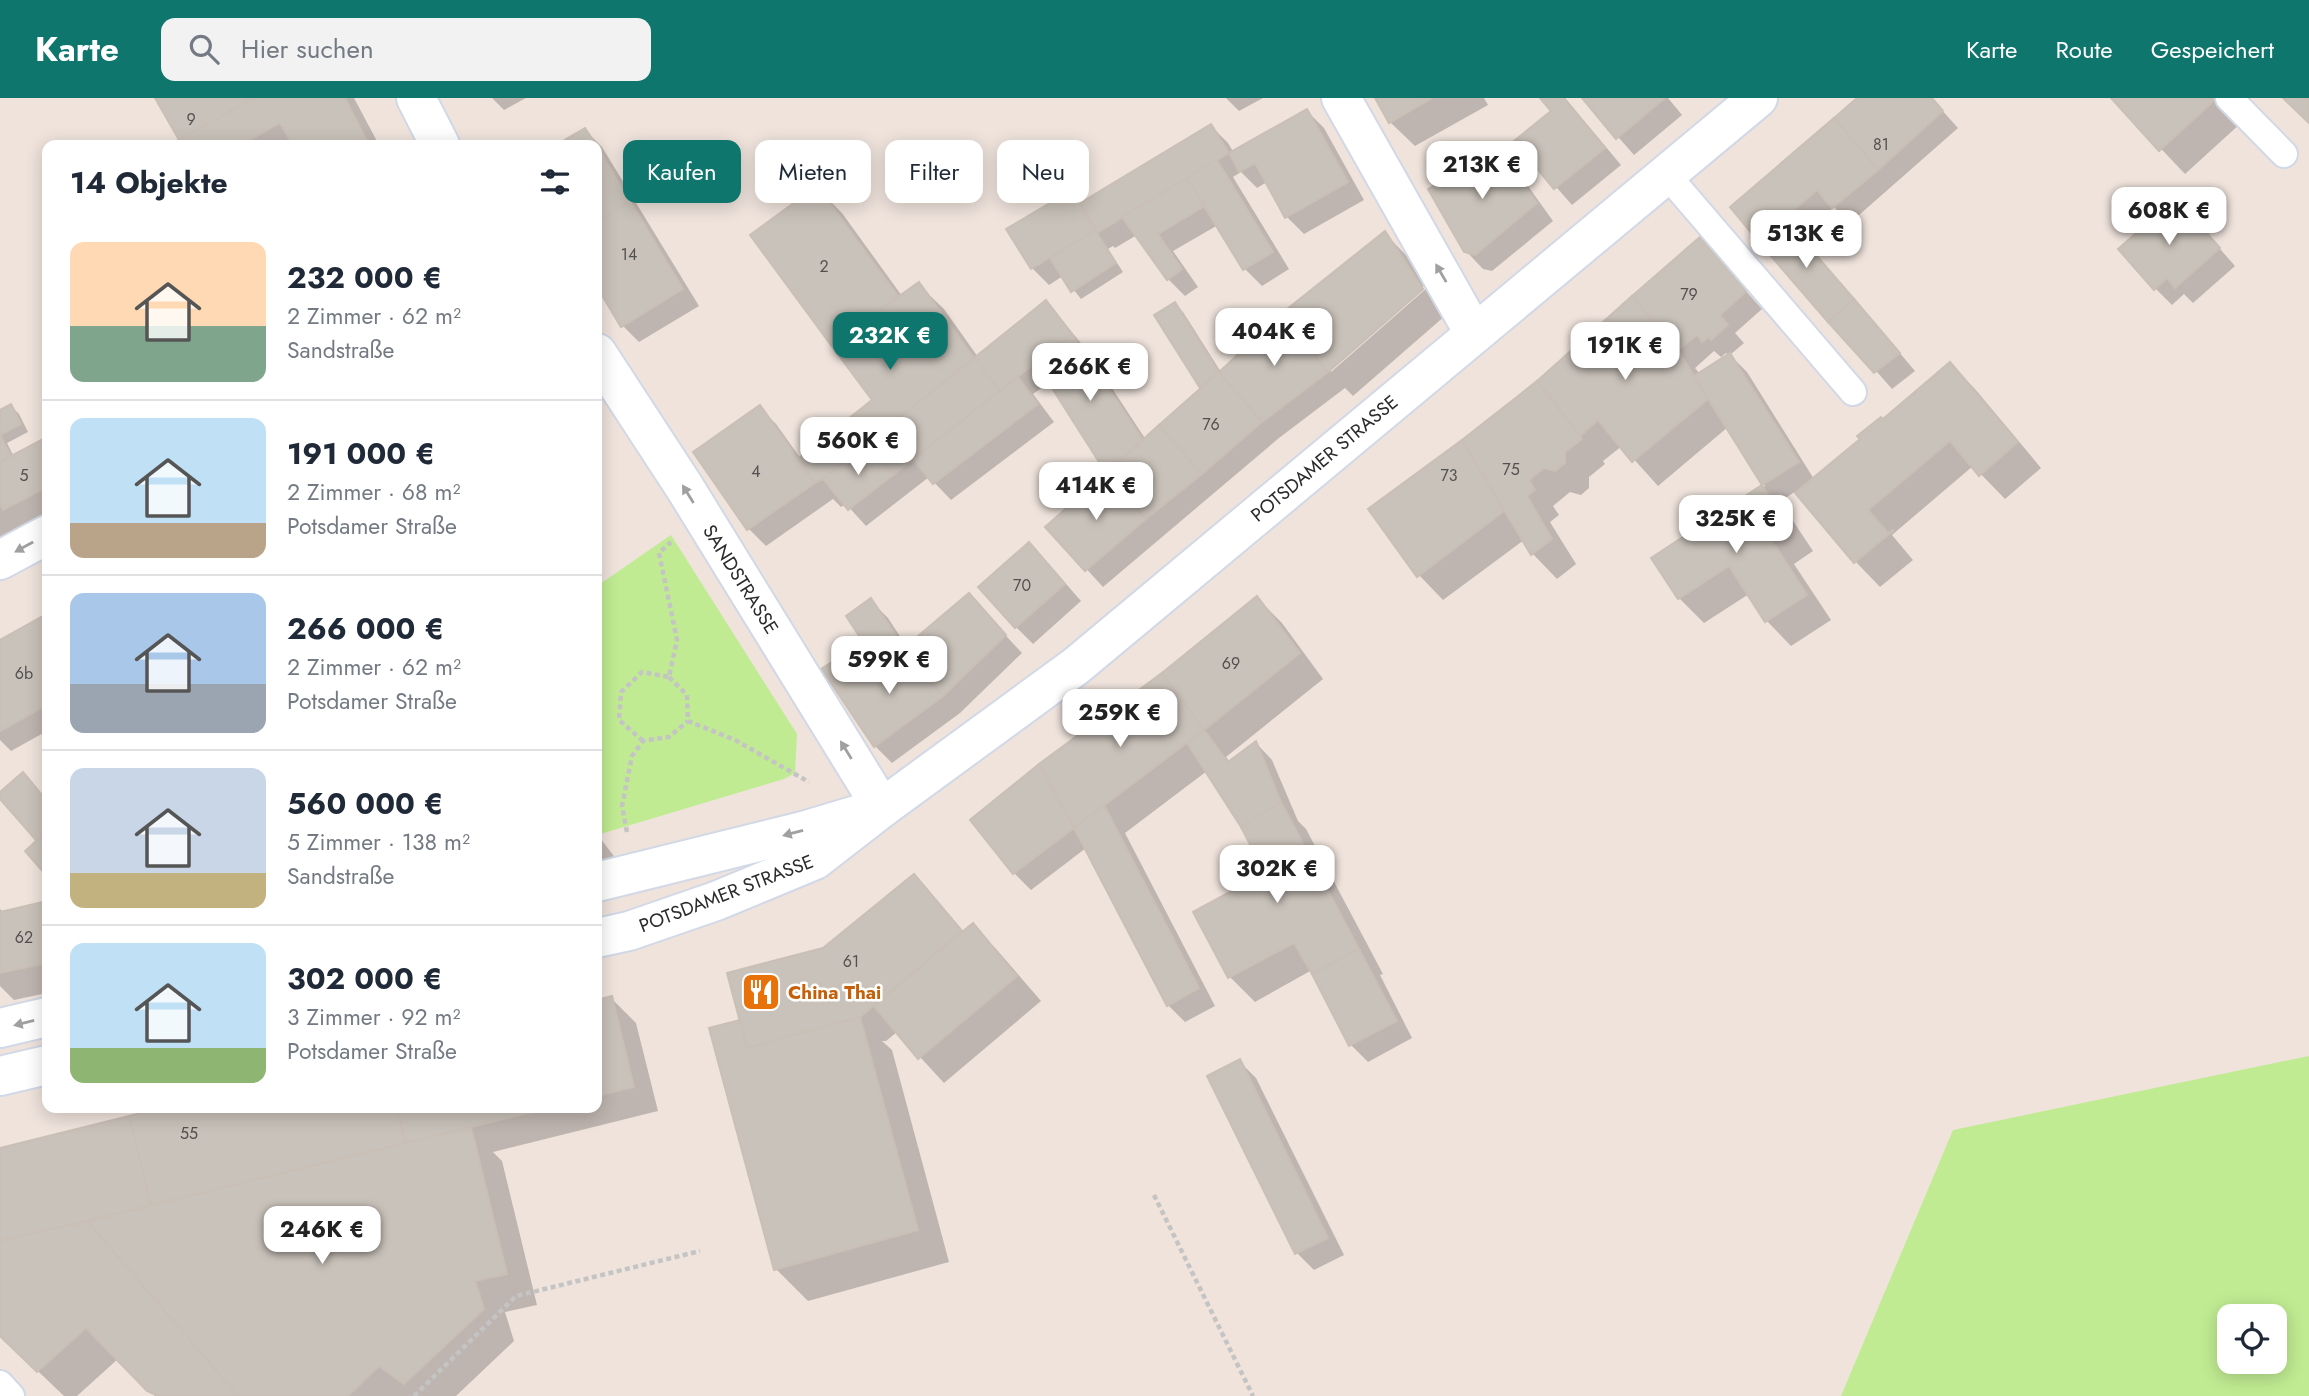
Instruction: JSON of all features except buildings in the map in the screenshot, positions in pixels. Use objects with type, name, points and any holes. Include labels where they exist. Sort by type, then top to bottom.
[{"type":"street","points":[[416,98],[437,140]]},
{"type":"street","points":[[1341,98],[1474,333]]},
{"type":"street","name":"POTSDAMER STRASSE","points":[[602,937],[629,931],[716,901],[815,860],[1076,666],[1758,98]]},
{"type":"street","name":"SANDSTRASSE","points":[[602,361],[685,488],[882,808]]},
{"type":"street","points":[[0,560],[42,538]]},
{"type":"street","name":"POTSDAMER STRASSE","points":[[602,881],[803,831],[882,808]]},
{"type":"street","points":[[0,1028],[42,1018]]},
{"type":"street","points":[[0,1076],[42,1066]]},
{"type":"lane","points":[[2229,98],[2284,154]]},
{"type":"lane","points":[[1667,175],[1853,392]]},
{"type":"lane","points":[[0,1384],[11,1396]]},
{"type":"path","points":[[668,677],[677,640],[659,553],[674,538]]},
{"type":"path","points":[[643,741],[619,720],[621,692],[642,672],[668,677],[687,695],[688,721]]},
{"type":"path","points":[[627,833],[622,806],[632,756],[643,741],[669,737],[688,721]]},
{"type":"path","points":[[688,721],[735,740],[809,782]]},
{"type":"path","points":[[1154,1195],[1254,1396]]},
{"type":"path","points":[[414,1396],[516,1296],[700,1251]]},
{"type":"green space","points":[[671,535],[797,734],[795,773],[784,779],[602,834],[602,583]]},
{"type":"green space","points":[[2309,1056],[2309,1396],[1841,1396],[1953,1130]]},
{"type":"place","name":"China Thai","points":[[761,992]]}]
